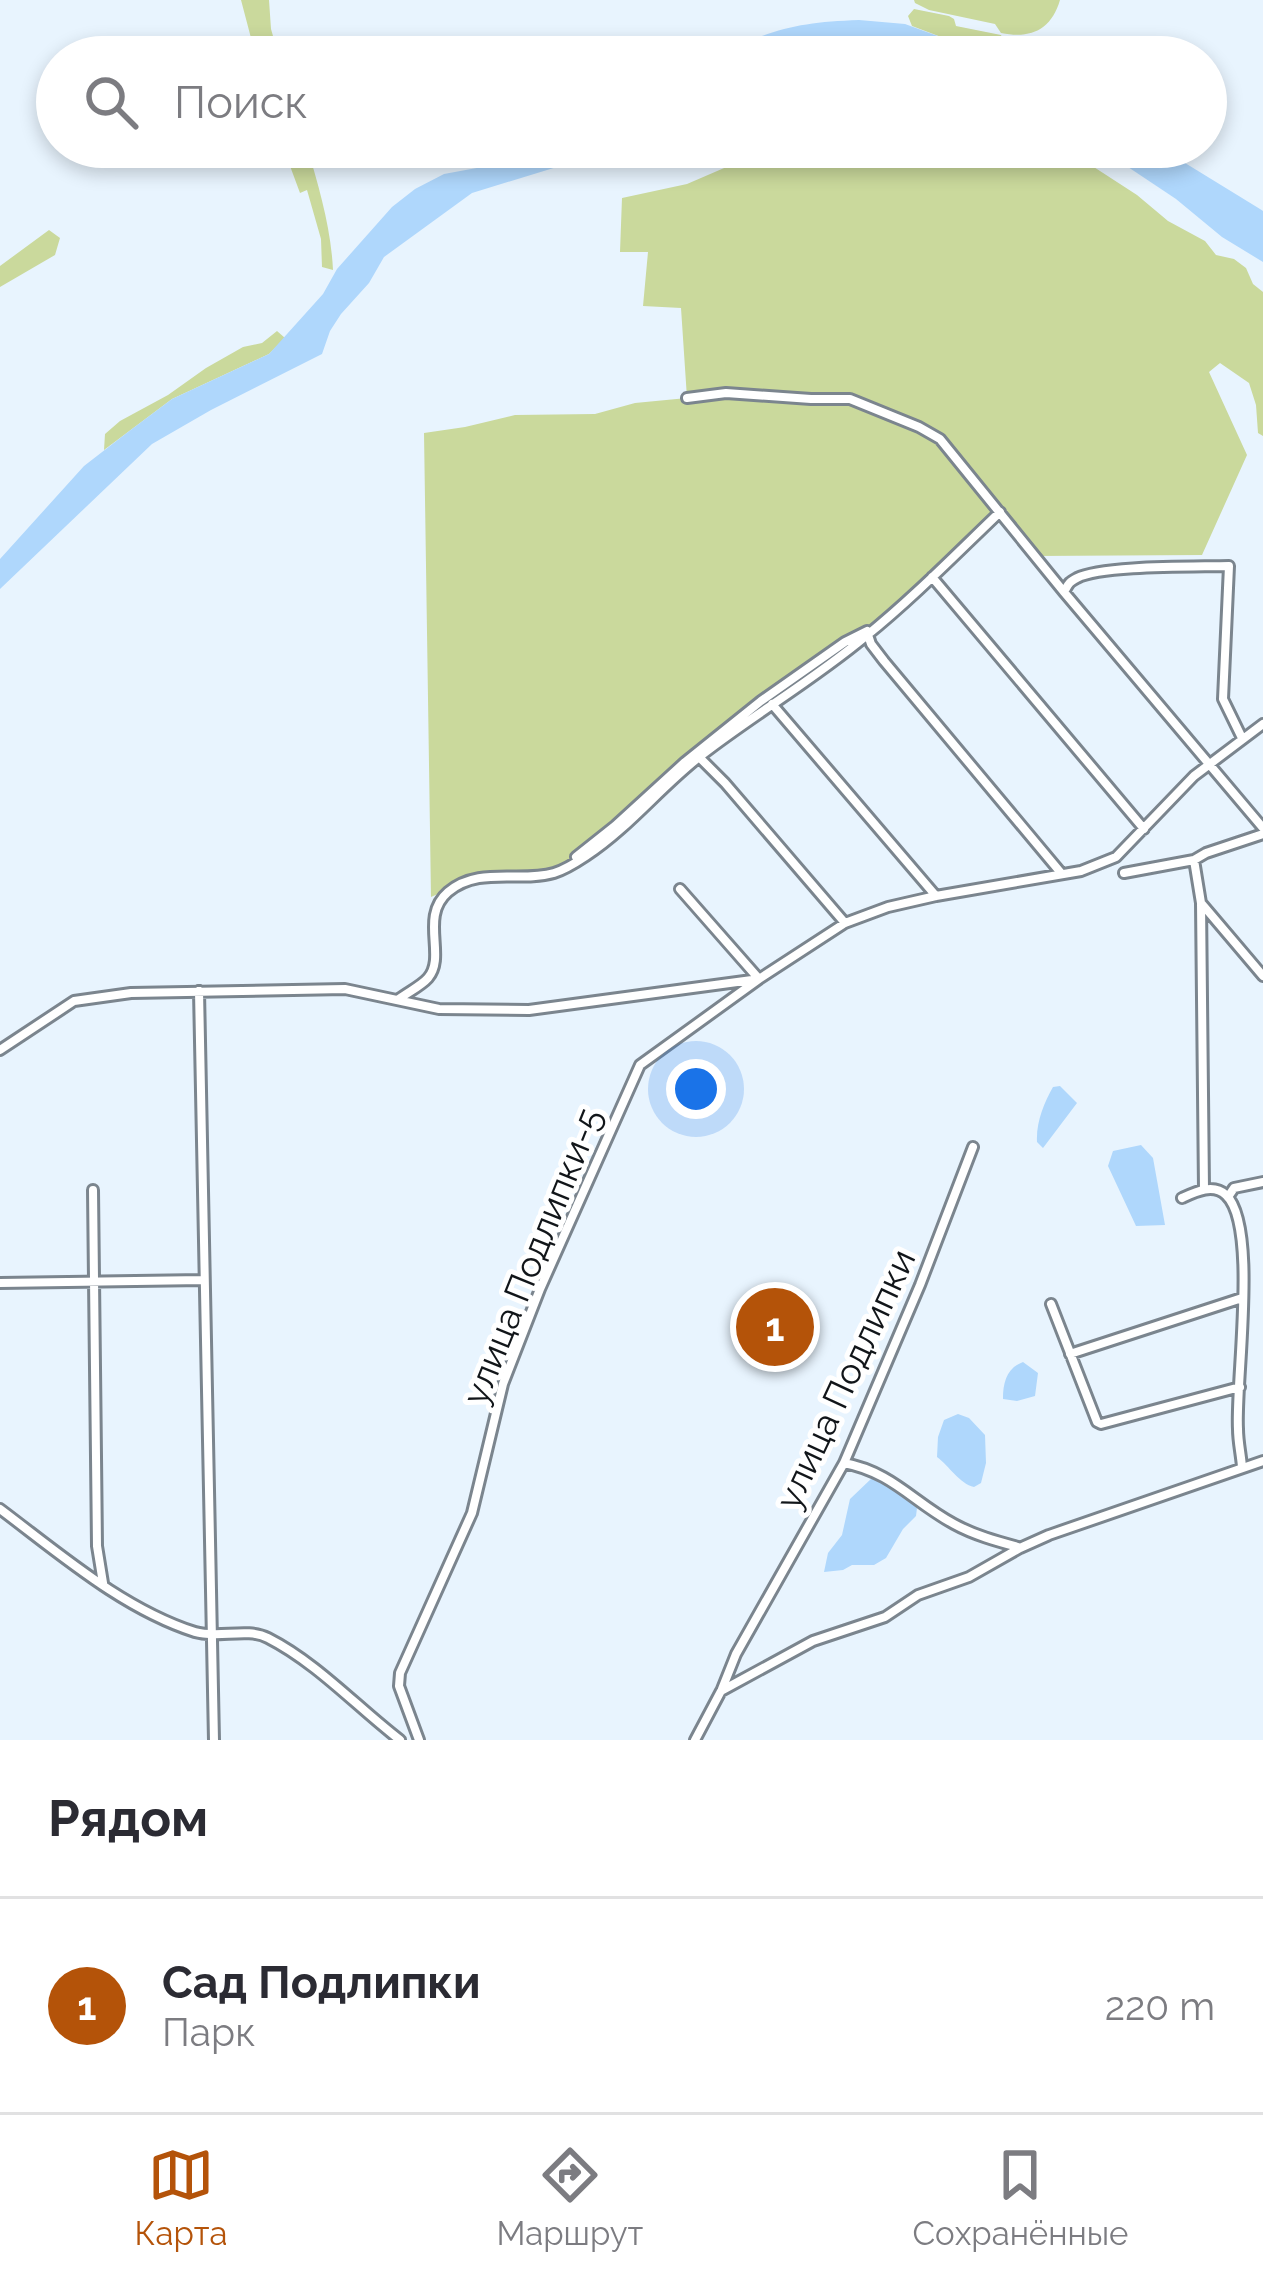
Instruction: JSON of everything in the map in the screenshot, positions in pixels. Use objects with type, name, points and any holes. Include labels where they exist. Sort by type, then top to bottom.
[{"type":"street","points":[[687,398],[726,393],[850,399],[940,439],[1263,831],[1194,860],[1124,873]]},
{"type":"street","points":[[399,999],[431,974],[434,916],[447,893],[464,883],[501,874],[556,872],[585,856],[622,829],[699,757],[872,631],[1000,512]]},
{"type":"street","points":[[1064,592],[1080,576],[1101,572],[1229,566],[1222,700],[1242,738]]},
{"type":"street","points":[[932,577],[1144,829]]},
{"type":"street","points":[[556,872],[761,701],[845,642],[872,631]]},
{"type":"street","points":[[872,631],[872,644],[895,676],[1060,873]]},
{"type":"street","points":[[772,704],[935,896]]},
{"type":"street","name":"улица Подлипки-5","points":[[419,1740],[399,1686],[400,1673],[472,1513],[503,1384],[540,1289],[640,1065],[845,923],[935,896],[1081,871],[1116,857],[1194,776],[1263,724]]},
{"type":"street","points":[[699,757],[845,923]]},
{"type":"street","points":[[1194,860],[1201,903],[1204,1189]]},
{"type":"street","points":[[680,889],[759,979]]},
{"type":"street","points":[[1201,903],[1263,976]]},
{"type":"street","points":[[0,1049],[74,1001],[131,993],[346,989],[439,1009],[529,1010],[759,979]]},
{"type":"street","points":[[199,992],[214,1740]]},
{"type":"street","name":"улица Подлипки","points":[[695,1740],[736,1654],[844,1463],[973,1148]]},
{"type":"street","points":[[1228,1197],[1234,1188],[1263,1182]]},
{"type":"street","points":[[1182,1198],[1204,1189],[1217,1190],[1228,1197],[1237,1217],[1244,1261],[1238,1427],[1242,1467]]},
{"type":"street","points":[[93,1190],[97,1546],[104,1585]]},
{"type":"street","points":[[0,1283],[203,1280]]},
{"type":"street","points":[[1070,1354],[1242,1298]]},
{"type":"street","points":[[1051,1304],[1101,1424],[1240,1387]]},
{"type":"street","points":[[721,1690],[813,1641],[885,1617],[918,1595],[969,1576],[1049,1535],[1263,1461]]},
{"type":"street","points":[[844,1463],[868,1467],[954,1524],[1019,1548]]},
{"type":"street","points":[[0,1509],[104,1585],[166,1620],[197,1633],[261,1634],[271,1639],[400,1740]]},
{"type":"green space","points":[[241,0],[269,0],[273,36],[250,36]]},
{"type":"green space","points":[[914,0],[1060,0],[1045,25],[1022,35],[1001,33],[995,24],[929,10]]},
{"type":"green space","points":[[914,9],[949,16],[956,26],[1001,36],[938,36],[912,26],[908,16]]},
{"type":"green space","points":[[291,168],[313,168],[333,270],[322,267],[321,239],[307,190],[300,193]]},
{"type":"green space","points":[[724,168],[1095,168],[1168,221],[1205,241],[1216,255],[1234,259],[1263,292],[1263,436],[1258,433],[1249,383],[1220,363],[1209,372],[1247,455],[1202,555],[1036,556],[1000,513],[877,625],[699,757],[605,838],[550,871],[500,874],[431,897],[424,433],[515,415],[595,414],[635,403],[687,398],[681,308],[643,306],[648,252],[620,252],[622,198],[687,184]]},
{"type":"green space","points":[[49,230],[60,238],[55,255],[0,287],[0,266]]},
{"type":"green space","points":[[277,331],[285,338],[269,354],[172,399],[104,450],[105,434],[120,421]]},
{"type":"water","points":[[819,23],[905,24],[938,36],[764,36]]},
{"type":"water","points":[[477,168],[554,168],[472,193],[384,257],[330,331],[322,354],[152,444],[0,589],[0,559],[84,466],[172,399],[269,354],[392,207],[444,174]]},
{"type":"water","points":[[1130,168],[1193,168],[1263,211],[1263,262],[1222,237]]},
{"type":"water","points":[[1060,1086],[1077,1103],[1043,1148],[1037,1142],[1039,1120],[1053,1087]]},
{"type":"water","points":[[1141,1145],[1153,1158],[1165,1225],[1136,1226],[1108,1166],[1113,1151]]},
{"type":"water","points":[[1023,1362],[1038,1373],[1035,1396],[1003,1399],[1007,1376]]},
{"type":"water","points":[[958,1414],[985,1435],[986,1463],[981,1483],[974,1487],[937,1457],[944,1420]]},
{"type":"water","points":[[872,1478],[911,1500],[916,1516],[886,1558],[874,1565],[824,1572],[828,1553],[842,1535],[850,1499]]},
{"type":"place","name":"Сад Подлипки","points":[[775,1327]]}]
